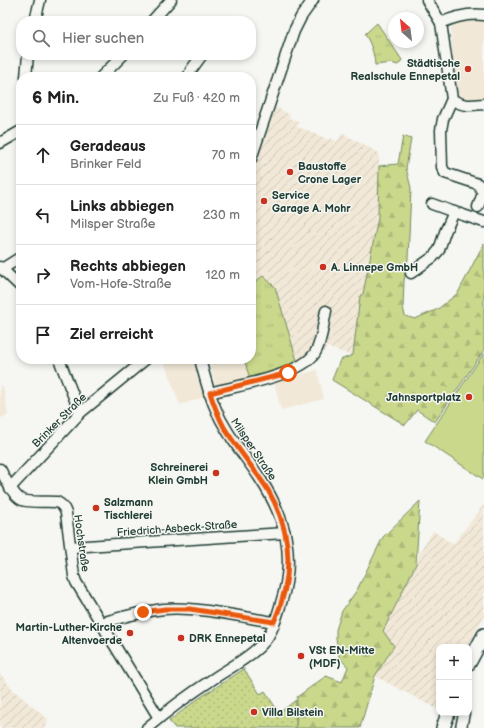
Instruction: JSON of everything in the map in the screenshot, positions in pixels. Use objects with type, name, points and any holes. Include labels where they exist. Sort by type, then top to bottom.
[{"type":"main road","points":[[472,657],[484,635]]},
{"type":"main road","points":[[443,728],[447,716]]},
{"type":"street","points":[[36,16],[40,0]]},
{"type":"street","points":[[157,16],[171,0]]},
{"type":"street","points":[[256,144],[294,31],[301,17],[313,0]]},
{"type":"street","points":[[427,0],[441,23],[452,99],[443,120],[441,130],[442,167],[445,173],[478,184],[483,193],[478,206]]},
{"type":"street","points":[[441,23],[452,18],[466,15],[484,15]]},
{"type":"street","points":[[26,72],[28,60]]},
{"type":"street","points":[[106,72],[118,60]]},
{"type":"street","points":[[190,72],[198,60]]},
{"type":"street","points":[[452,99],[458,104],[463,105],[484,104]]},
{"type":"street","points":[[0,143],[16,134]]},
{"type":"street","points":[[432,204],[484,222]]},
{"type":"street","points":[[411,273],[433,257],[439,250],[454,212]]},
{"type":"street","points":[[16,260],[1,268],[16,282]]},
{"type":"street","points":[[210,393],[288,373],[303,364],[316,352],[326,311]]},
{"type":"street","points":[[61,364],[80,413]]},
{"type":"street","name":"Brinker Straße","points":[[10,488],[80,413],[140,364]]},
{"type":"street","name":"Milsper Straße","points":[[147,728],[181,700],[257,650],[270,634],[283,598],[288,573],[288,552],[285,533],[278,511],[271,496],[224,427],[210,393],[201,364]]},
{"type":"street","points":[[0,469],[10,488]]},
{"type":"street","name":"Hochstraße","points":[[10,488],[16,496],[22,500],[57,502],[61,504],[66,513],[76,582],[158,718]]},
{"type":"street","name":"Friedrich-Asbeck-Straße","points":[[72,548],[285,533]]},
{"type":"street","points":[[101,623],[143,612],[165,609],[202,611],[274,622]]},
{"type":"street","points":[[461,728],[463,716]]},
{"type":"shaded area","name":"Städtische Realschule Ennepetal","points":[[470,19],[484,20],[484,98],[463,100],[457,97],[453,88],[451,28],[455,22]]},
{"type":"shaded area","points":[[276,106],[290,115],[289,118],[299,122],[297,127],[328,140],[330,138],[337,142],[342,133],[379,153],[378,218],[363,294],[360,296],[353,356],[327,347],[310,368],[298,364],[263,276],[256,281],[256,164]]},
{"type":"shaded area","points":[[165,364],[194,364],[204,397],[180,405]]},
{"type":"shaded area","points":[[209,364],[246,364],[250,379],[216,387]]},
{"type":"shaded area","points":[[317,370],[324,399],[281,410],[274,382]]},
{"type":"shaded area","points":[[0,386],[3,386],[8,415],[0,418]]},
{"type":"shaded area","points":[[484,505],[484,616],[470,644],[436,644],[436,708],[375,676],[394,646],[383,631],[416,564],[420,551],[433,531],[453,544]]},
{"type":"shaded area","points":[[0,674],[14,691],[48,719],[45,728],[0,728]]},
{"type":"green space","points":[[377,23],[388,39],[388,48],[394,48],[402,60],[398,65],[391,63],[375,65],[372,49],[365,34]]},
{"type":"green space","points":[[403,136],[411,139],[406,168],[411,188],[408,259],[404,281],[403,307],[405,316],[415,319],[438,309],[458,293],[484,243],[484,350],[435,422],[417,410],[405,425],[332,380],[340,360],[353,355],[360,296],[363,294],[378,218],[379,166],[398,164]]},
{"type":"green space","points":[[263,276],[275,287],[298,364],[284,372],[250,379],[246,364],[256,364],[256,281]]},
{"type":"green space","name":"Jahnsportplatz","points":[[484,353],[484,477],[483,479],[425,441]]},
{"type":"green space","points":[[420,501],[416,564],[383,631],[394,646],[375,676],[360,728],[296,728],[297,697],[326,676],[342,682],[348,667],[339,657],[336,630],[342,611],[357,590],[383,537]]},
{"type":"green space","points":[[244,669],[260,694],[265,691],[279,713],[296,700],[296,728],[175,728],[169,721],[198,699]]},
{"type":"place","name":"Städtische Realschule Ennepetal","points":[[468,69]]},
{"type":"place","name":"Baustoffe Crone Lager","points":[[290,172]]},
{"type":"place","name":"Service Garage A. Mohr","points":[[264,201]]},
{"type":"place","name":"A. Linnepe GmbH","points":[[323,267]]},
{"type":"place","name":"Jahnsportplatz","points":[[469,397]]},
{"type":"place","name":"Schreinerei Klein GmbH","points":[[216,473]]},
{"type":"place","name":"Salzmann Tischlerei","points":[[96,508]]},
{"type":"place","name":"Martin-Luther-Kirche Altenvoerde","points":[[130,633]]},
{"type":"place","name":"DRK Ennepetal","points":[[181,638]]},
{"type":"place","name":"VSt EN-Mitte (MDF)","points":[[301,656]]},
{"type":"place","name":"Villa Bilstein","points":[[254,712]]},
{"type":"route","points":[[143,612],[165,609],[190,609],[274,622],[278,615],[283,598],[288,573],[289,559],[282,522],[274,501],[268,491],[224,427],[210,393],[288,373]]}]
